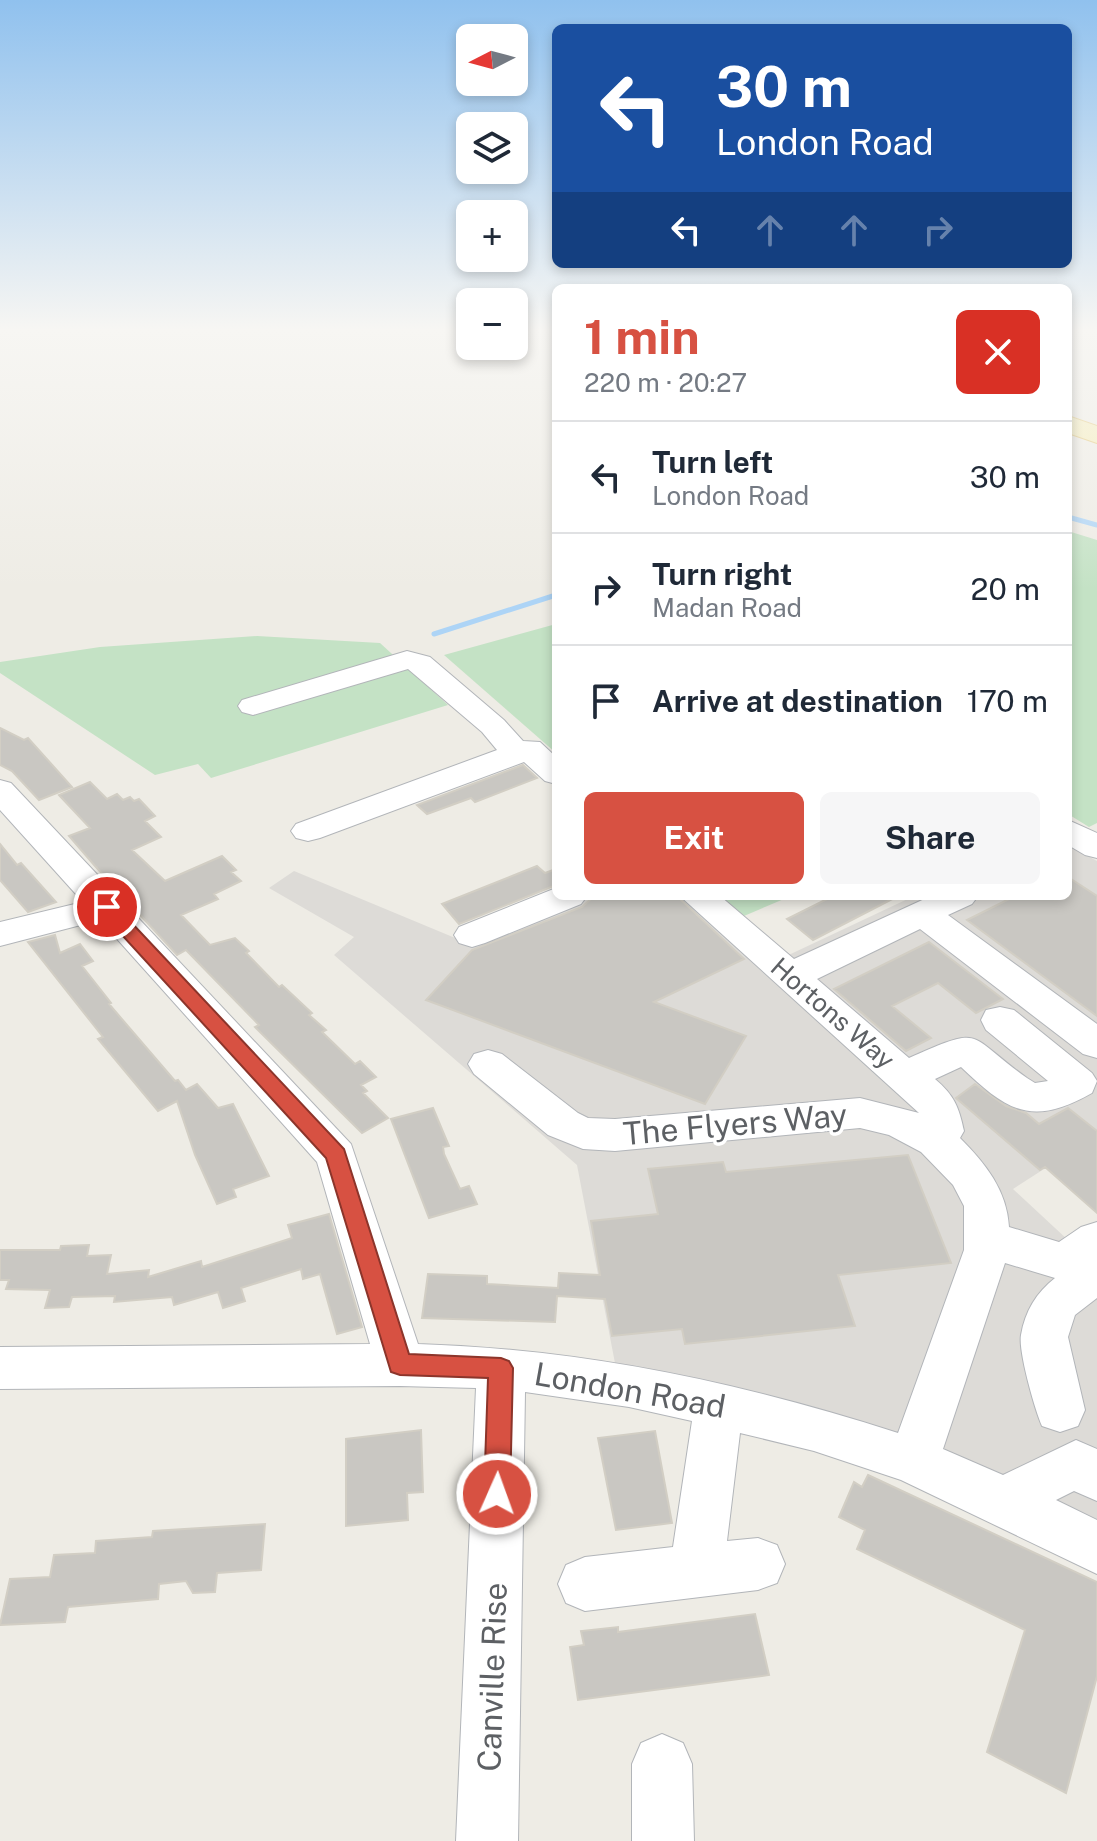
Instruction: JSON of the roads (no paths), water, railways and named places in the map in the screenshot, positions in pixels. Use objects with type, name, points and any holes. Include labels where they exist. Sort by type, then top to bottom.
[{"type":"main road","points":[[1072,426],[1097,435]]},
{"type":"street","points":[[253,706],[407,660],[420,663],[523,751],[552,771]]},
{"type":"street","points":[[308,831],[523,751]]},
{"type":"street","points":[[0,790],[336,1155],[400,1365]]},
{"type":"street","points":[[1072,832],[1097,848]]},
{"type":"street","points":[[1072,859],[1097,874]]},
{"type":"street","points":[[472,935],[559,900]]},
{"type":"street","name":"Hortons Way","points":[[703,900],[938,1105],[943,1131],[936,1141]]},
{"type":"street","points":[[791,976],[952,900]]},
{"type":"street","points":[[0,934],[107,907]]},
{"type":"street","points":[[924,915],[1097,1044]]},
{"type":"street","points":[[905,1076],[966,1049],[1026,1096],[1040,1099],[1078,1083],[1000,1020]]},
{"type":"street","name":"The Flyers Way","points":[[488,1064],[563,1124],[583,1133],[615,1135],[860,1113],[900,1122],[936,1141],[969,1174],[986,1206],[987,1250],[913,1461]]},
{"type":"street","points":[[987,1239],[1088,1263],[1055,1304],[1044,1337],[1060,1410]]},
{"type":"street","name":"London Road","points":[[0,1368],[400,1365],[501,1368],[629,1385],[814,1428],[913,1461],[1004,1501],[1097,1548]]},
{"type":"street","name":"Canville Rise","points":[[487,1841],[501,1368]]},
{"type":"street","points":[[696,1572],[719,1404]]},
{"type":"street","points":[[1004,1501],[1076,1464],[1097,1477]]},
{"type":"street","points":[[585,1584],[758,1564]]},
{"type":"street","points":[[662,1764],[663,1841]]},
{"type":"waterway","points":[[1072,518],[1097,525]]},
{"type":"waterway","points":[[434,634],[552,596]]}]
